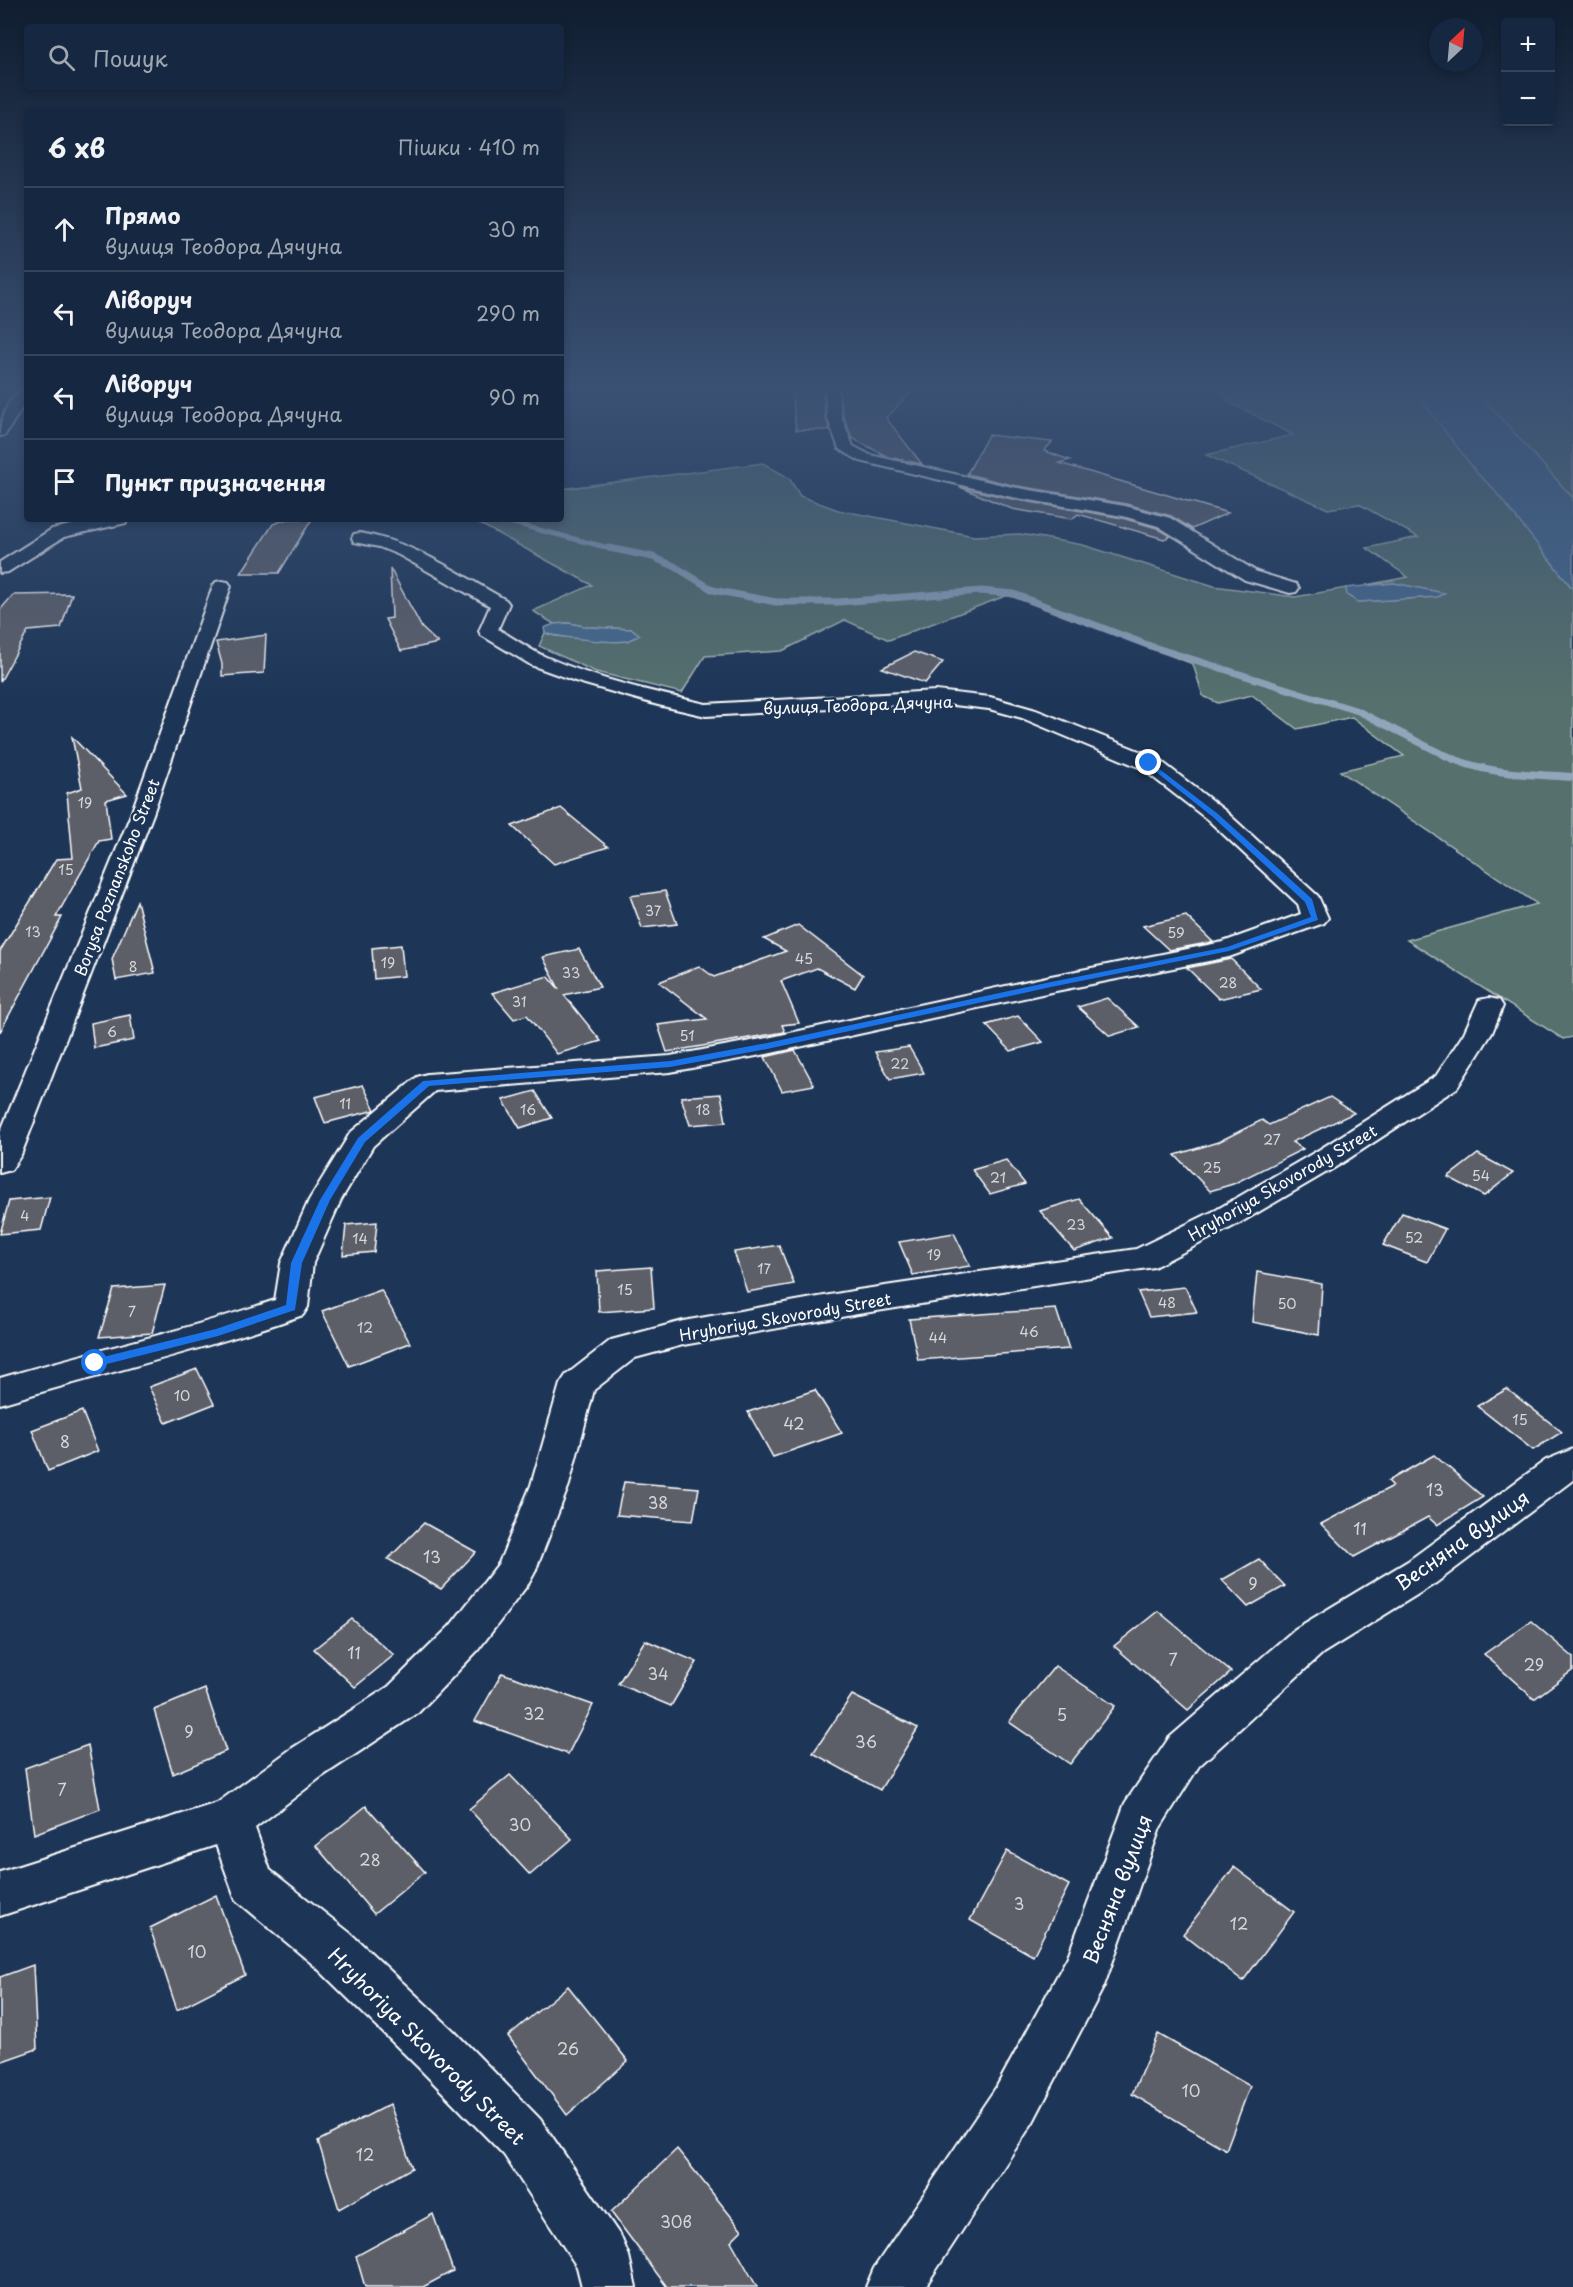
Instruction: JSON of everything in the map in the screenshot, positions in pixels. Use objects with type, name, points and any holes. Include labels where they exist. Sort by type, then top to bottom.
[{"type":"street","points":[[1006,491],[1125,511],[1164,522],[1244,572],[1290,588]]},
{"type":"street","points":[[1,567],[58,534],[108,522]]},
{"type":"street","name":"вулиця Теодора Дячуна","points":[[0,1391],[95,1363],[218,1332],[291,1307],[297,1263],[325,1200],[362,1140],[426,1083],[670,1064],[767,1046],[1051,984],[1229,949],[1316,918],[1309,901],[1216,815],[1149,763],[1029,714],[990,703],[936,697],[706,710],[665,701],[585,678],[538,661],[488,631],[500,604],[417,556],[383,541],[360,538]]},
{"type":"street","name":"Borysa Poznanskoho Street","points":[[0,1163],[6,1155],[142,814],[222,586]]},
{"type":"street","name":"Hryhoriya Skovorody Street","points":[[0,1894],[230,1820],[306,1763],[403,1701],[464,1638],[515,1572],[550,1485],[578,1384],[624,1349],[683,1333],[836,1306],[1143,1259],[1237,1211],[1328,1158],[1447,1082],[1478,1033],[1489,1006]]},
{"type":"street","name":"Весняна вулиця","points":[[893,2287],[1015,2104],[1087,1969],[1141,1818],[1184,1752],[1309,1641],[1422,1572],[1559,1470],[1573,1463]]},
{"type":"street","name":"Hryhoriya Skovorody Street","points":[[230,1820],[252,1884],[333,1950],[436,2049],[522,2137],[602,2256],[609,2287]]},
{"type":"green space","points":[[564,491],[797,491],[800,496],[838,510],[974,536],[1020,534],[1083,545],[1214,586],[1295,597],[1346,588],[1347,595],[1358,602],[1437,597],[1444,593],[1394,583],[1366,585],[1408,577],[1367,548],[1418,537],[1359,504],[1328,509],[1287,491],[1495,491],[1573,589],[1573,1037],[1563,1039],[1407,940],[1537,904],[1340,771],[1404,756],[1352,717],[1297,729],[1252,695],[1218,703],[1203,696],[1193,664],[1008,595],[889,640],[845,620],[782,651],[705,656],[682,693],[596,672],[539,646],[545,633],[555,636],[625,641],[639,635],[632,629],[588,627],[569,623],[554,624],[533,611],[592,585],[476,522],[564,522]]},
{"type":"green space","points":[[1566,491],[1573,491],[1573,498]]},
{"type":"water","points":[[1495,491],[1566,491],[1573,498],[1573,589]]},
{"type":"water","points":[[1394,583],[1444,593],[1437,597],[1358,602],[1347,595],[1346,588]]},
{"type":"water","points":[[569,623],[588,627],[632,629],[640,635],[626,641],[610,642],[545,633],[544,628],[554,624]]},
{"type":"building","points":[[969,491],[1122,518],[1157,528],[1171,536],[1164,539],[1078,514],[1072,519],[1012,509]]},
{"type":"building","points":[[1046,491],[1153,491],[1228,513],[1192,529],[1171,516],[1126,504]]},
{"type":"building","points":[[310,522],[279,573],[241,573],[273,524]]},
{"type":"building","points":[[390,568],[422,628],[438,643],[401,651],[385,619],[392,618]]},
{"type":"building","points":[[72,594],[61,628],[28,631],[0,682],[0,610],[13,595]]},
{"type":"building","points":[[266,635],[264,673],[222,676],[222,664],[216,642]]},
{"type":"building","points":[[914,652],[943,662],[925,683],[882,668]]},
{"type":"building","points":[[72,737],[127,794],[106,800],[111,839],[99,841],[56,917],[62,917],[0,1032],[0,951],[56,859],[73,858],[67,793],[82,788]]},
{"type":"building","points":[[561,808],[608,847],[554,864],[512,826]]},
{"type":"building","points":[[665,891],[677,924],[642,928],[630,896]]},
{"type":"building","points":[[137,901],[155,973],[116,980],[112,959]]},
{"type":"building","points":[[1186,916],[1213,942],[1169,950],[1143,926]]},
{"type":"building","points":[[798,925],[863,975],[855,988],[817,968],[781,981],[799,1023],[782,1025],[785,1032],[667,1052],[658,1025],[707,1019],[659,982],[699,966],[714,977],[786,951],[764,939]]},
{"type":"building","points":[[401,945],[404,976],[374,979],[372,948]]},
{"type":"building","points":[[579,949],[600,987],[564,995],[601,1041],[557,1054],[527,1015],[514,1019],[492,993],[548,976],[559,989],[543,957]]},
{"type":"building","points":[[1231,959],[1261,989],[1219,999],[1187,968]]},
{"type":"building","points":[[1107,998],[1139,1027],[1110,1036],[1078,1007]]},
{"type":"building","points":[[130,1015],[134,1040],[94,1048],[91,1023]]},
{"type":"building","points":[[1018,1016],[1043,1042],[1011,1051],[986,1025]]},
{"type":"building","points":[[909,1047],[924,1073],[890,1079],[875,1052]]},
{"type":"building","points":[[795,1050],[814,1085],[782,1091],[765,1057]]},
{"type":"building","points":[[363,1085],[375,1110],[325,1123],[315,1097]]},
{"type":"building","points":[[535,1091],[552,1118],[520,1128],[503,1100]]},
{"type":"building","points":[[721,1094],[726,1122],[690,1125],[681,1097]]},
{"type":"building","points":[[1330,1097],[1354,1113],[1292,1142],[1303,1149],[1233,1184],[1210,1191],[1175,1155],[1218,1142],[1262,1120],[1269,1125]]},
{"type":"building","points":[[1478,1154],[1513,1173],[1484,1196],[1448,1177]]},
{"type":"building","points":[[1006,1160],[1025,1184],[990,1194],[972,1170]]},
{"type":"building","points":[[50,1197],[41,1230],[0,1234],[9,1201]]},
{"type":"building","points":[[1079,1199],[1113,1238],[1074,1251],[1040,1211]]},
{"type":"building","points":[[1402,1213],[1445,1229],[1427,1262],[1383,1245]]},
{"type":"building","points":[[377,1222],[374,1252],[343,1255],[346,1225]]},
{"type":"building","points":[[954,1233],[970,1266],[913,1275],[899,1242]]},
{"type":"building","points":[[779,1245],[794,1284],[747,1292],[734,1252]]},
{"type":"building","points":[[651,1267],[654,1308],[599,1312],[597,1271]]},
{"type":"building","points":[[1257,1272],[1322,1284],[1319,1335],[1252,1322]]},
{"type":"building","points":[[165,1285],[152,1333],[99,1337],[114,1289]]},
{"type":"building","points":[[1185,1287],[1197,1312],[1149,1317],[1138,1292]]},
{"type":"building","points":[[381,1290],[410,1343],[349,1366],[322,1311]]},
{"type":"building","points":[[1056,1309],[1069,1349],[918,1360],[909,1319]]},
{"type":"building","points":[[197,1369],[214,1404],[166,1423],[149,1387]]},
{"type":"building","points":[[1507,1389],[1562,1432],[1533,1450],[1477,1406]]},
{"type":"building","points":[[815,1390],[842,1433],[773,1457],[748,1412]]},
{"type":"building","points":[[82,1411],[98,1451],[48,1471],[32,1430]]},
{"type":"building","points":[[1434,1455],[1483,1497],[1437,1525],[1428,1517],[1354,1557],[1321,1524],[1393,1486],[1388,1481]]},
{"type":"building","points":[[624,1482],[699,1488],[693,1521],[617,1515]]},
{"type":"building","points":[[424,1523],[476,1552],[441,1589],[388,1559]]},
{"type":"building","points":[[1259,1559],[1285,1586],[1248,1607],[1222,1580]]},
{"type":"building","points":[[1158,1611],[1231,1672],[1188,1710],[1114,1646]]},
{"type":"building","points":[[352,1619],[394,1655],[355,1687],[314,1649]]},
{"type":"building","points":[[1531,1621],[1573,1657],[1573,1670],[1534,1699],[1484,1654]]},
{"type":"building","points":[[645,1640],[697,1662],[671,1706],[618,1684]]},
{"type":"building","points":[[1055,1666],[1115,1706],[1070,1764],[1009,1722]]},
{"type":"building","points":[[502,1673],[593,1705],[568,1754],[475,1721]]},
{"type":"building","points":[[205,1689],[226,1751],[173,1774],[154,1710]]},
{"type":"building","points":[[852,1695],[918,1728],[880,1790],[813,1753]]},
{"type":"building","points":[[88,1745],[100,1809],[34,1834],[25,1768]]},
{"type":"building","points":[[510,1775],[572,1839],[530,1875],[469,1809]]},
{"type":"building","points":[[366,1806],[425,1872],[374,1914],[316,1846]]},
{"type":"building","points":[[1007,1851],[1069,1885],[1033,1956],[970,1920]]},
{"type":"building","points":[[1234,1867],[1294,1912],[1243,1981],[1183,1934]]},
{"type":"building","points":[[216,1895],[245,1975],[177,2010],[150,1928]]},
{"type":"building","points":[[33,1965],[37,2049],[0,2062],[0,1977]]},
{"type":"building","points":[[568,1986],[628,2061],[567,2115],[508,2036]]},
{"type":"building","points":[[1158,2034],[1250,2086],[1226,2150],[1132,2094]]},
{"type":"building","points":[[390,2104],[412,2168],[339,2209],[318,2141]]},
{"type":"building","points":[[677,2149],[742,2230],[731,2241],[757,2287],[667,2287],[611,2212]]},
{"type":"building","points":[[433,2214],[453,2271],[423,2287],[365,2287],[356,2256]]},
{"type":"waterway","points":[[509,522],[610,548]]},
{"type":"waterway","points":[[610,548],[653,557],[674,566],[713,590],[776,602],[838,602],[981,591],[1014,594],[1150,646],[1358,711],[1448,757]]},
{"type":"waterway","points":[[610,548],[617,550]]},
{"type":"waterway","points":[[1445,755],[1460,762],[1491,770],[1573,777]]},
{"type":"route","points":[[95,1363],[218,1332],[291,1307],[297,1263],[325,1200],[362,1140],[426,1083],[503,1075],[561,1074],[670,1064],[767,1046],[1051,984],[1229,949],[1316,918],[1309,901],[1216,815],[1149,763]]}]
